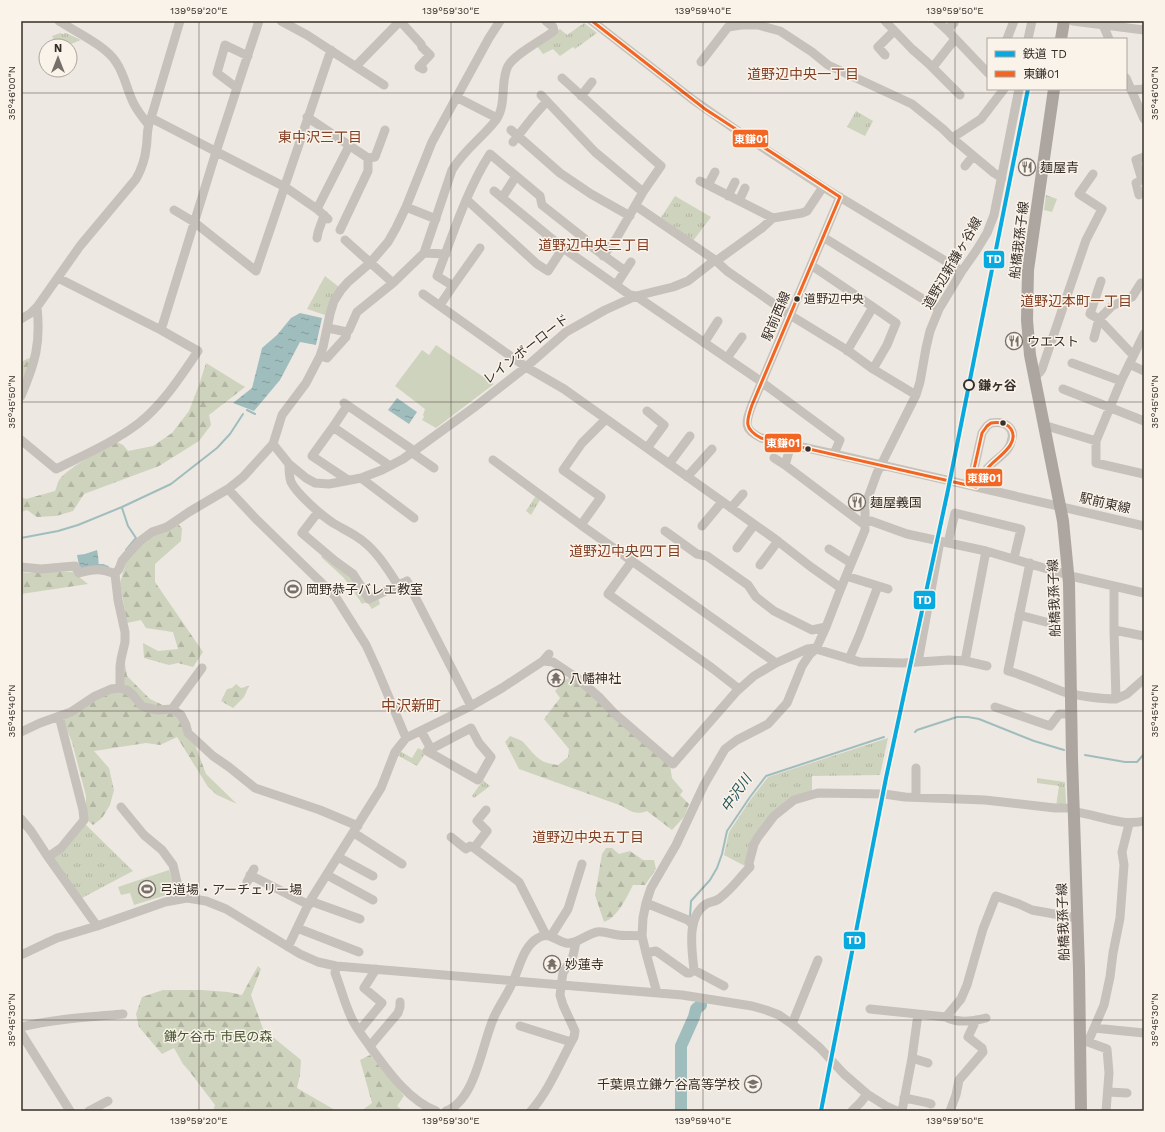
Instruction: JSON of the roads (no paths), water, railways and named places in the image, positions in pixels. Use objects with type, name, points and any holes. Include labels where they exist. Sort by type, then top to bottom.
[{"type":"main road","points":[[1061,38],[1064,21]]},
{"type":"main road","name":"船橋我孫子線","points":[[1054,90],[1028,277],[1028,338],[1034,377],[1060,506],[1068,575],[1077,918],[1084,1042],[1081,1111]]},
{"type":"street","points":[[59,21],[110,54],[121,70],[134,104],[142,117],[285,187],[323,214]]},
{"type":"street","points":[[161,330],[216,152],[259,21]]},
{"type":"street","points":[[281,21],[307,35],[384,85]]},
{"type":"street","points":[[356,66],[400,21],[430,55],[420,67],[423,69]]},
{"type":"street","points":[[115,574],[119,570],[122,561],[140,541],[152,532],[167,527],[228,489],[243,477],[273,444],[282,415],[306,383],[320,356],[334,301],[348,282],[370,263],[388,242],[406,207],[432,142],[488,38],[500,21]]},
{"type":"street","points":[[320,356],[327,358],[346,337],[357,312],[393,283],[424,253],[452,170],[458,159],[497,118],[502,100],[507,68],[513,60],[554,31],[553,27],[546,21]]},
{"type":"street","points":[[592,21],[705,109],[739,132],[823,187],[962,271]]},
{"type":"street","points":[[885,21],[960,95]]},
{"type":"street","points":[[937,21],[987,72]]},
{"type":"street","points":[[1007,38],[1014,21]]},
{"type":"street","points":[[1028,38],[1032,21]]},
{"type":"street","points":[[1073,21],[1144,30]]},
{"type":"street","points":[[21,319],[37,307],[80,246],[136,179],[146,150],[150,121],[178,22]]},
{"type":"street","points":[[947,30],[954,22]]},
{"type":"street","points":[[1103,24],[1109,38]]},
{"type":"street","points":[[701,62],[728,27],[758,25],[780,31],[812,52],[828,65],[912,104],[973,156],[1002,178]]},
{"type":"street","points":[[885,55],[878,47],[894,31]]},
{"type":"street","points":[[933,67],[955,39]]},
{"type":"street","points":[[237,88],[217,73],[225,45],[248,56]]},
{"type":"street","points":[[174,210],[194,222],[256,271],[331,50]]},
{"type":"street","points":[[562,78],[661,166],[643,192],[616,239],[604,256]]},
{"type":"street","points":[[1127,80],[1144,120]]},
{"type":"street","points":[[581,96],[592,82]]},
{"type":"street","points":[[1131,90],[1144,89]]},
{"type":"street","points":[[952,138],[981,119],[1003,90]]},
{"type":"street","name":"道野辺新鎌ヶ谷線","points":[[657,993],[642,936],[643,918],[651,888],[676,845],[704,786],[725,749],[737,740],[768,724],[787,703],[802,666],[816,648],[826,627],[865,530],[865,506],[877,473],[916,395],[930,331],[939,309],[987,233],[994,215],[1019,90]]},
{"type":"street","points":[[456,97],[497,118]]},
{"type":"street","points":[[630,216],[591,194],[560,173],[533,154],[514,136],[544,98],[595,152],[643,192]]},
{"type":"street","points":[[307,117],[368,158],[375,157],[385,130]]},
{"type":"street","points":[[317,238],[317,231],[323,222],[323,214],[349,146]]},
{"type":"street","points":[[453,286],[437,276],[467,200],[482,166],[490,154],[540,196],[542,205],[585,239],[588,244],[625,270]]},
{"type":"street","points":[[965,166],[973,156]]},
{"type":"street","points":[[1139,195],[1136,183],[1142,180],[1136,160],[1144,157]]},
{"type":"street","points":[[340,230],[368,171],[368,158]]},
{"type":"street","points":[[715,172],[704,183],[773,218],[802,214],[807,211],[823,187]]},
{"type":"street","points":[[1034,377],[1042,369],[1086,240],[1102,210],[1079,194],[1093,174]]},
{"type":"street","points":[[502,198],[516,176]]},
{"type":"street","points":[[728,196],[736,182]]},
{"type":"street","points":[[739,201],[745,188]]},
{"type":"street","points":[[494,191],[563,248],[630,295],[636,296],[727,358],[843,442],[834,454]]},
{"type":"street","name":"駅前西線","points":[[840,197],[748,416],[747,425],[752,434],[761,438],[1060,506]]},
{"type":"street","points":[[467,200],[537,264],[548,271],[563,248]]},
{"type":"street","points":[[636,206],[715,260],[727,271],[790,315],[916,395]]},
{"type":"street","points":[[406,207],[436,220]]},
{"type":"street","name":"レインボーロード","points":[[273,444],[289,464],[306,478],[315,483],[329,484],[361,478],[382,470],[403,459],[476,406],[566,332],[605,310],[636,296],[688,281],[715,260],[719,259],[762,228],[773,218]]},
{"type":"street","points":[[823,237],[939,309]]},
{"type":"street","points":[[345,240],[393,283]]},
{"type":"street","points":[[440,305],[480,248]]},
{"type":"street","points":[[424,253],[446,254]]},
{"type":"street","points":[[616,285],[631,262]]},
{"type":"street","points":[[811,265],[896,323],[887,345],[873,369]]},
{"type":"street","points":[[21,440],[56,469],[109,443],[140,422],[155,408],[198,351],[161,330],[58,278]]},
{"type":"street","points":[[1100,280],[1090,314],[1099,319],[1133,355]]},
{"type":"street","points":[[1094,338],[1099,319],[1112,306],[1132,297],[1141,283]]},
{"type":"street","points":[[423,294],[526,366],[564,389],[841,588]]},
{"type":"street","points":[[21,396],[32,371],[36,356],[38,327],[37,307]]},
{"type":"street","points":[[847,351],[873,307]]},
{"type":"street","points":[[704,343],[718,321]]},
{"type":"street","points":[[328,328],[347,332]]},
{"type":"street","points":[[1144,334],[1121,381],[1096,441],[1096,464],[1144,474]]},
{"type":"street","points":[[727,358],[742,337]]},
{"type":"street","points":[[1072,363],[1121,381]]},
{"type":"street","points":[[1129,364],[1144,371]]},
{"type":"street","points":[[1063,388],[1144,421]]},
{"type":"street","points":[[348,480],[312,456],[333,427],[345,404],[410,448],[414,454],[434,468]]},
{"type":"street","points":[[647,411],[664,425],[647,448]]},
{"type":"street","points":[[581,525],[601,497],[563,470],[582,443],[606,419]]},
{"type":"street","points":[[995,423],[1006,424],[1012,431],[1013,437],[1011,445],[1008,450],[988,467],[982,480],[976,487],[972,478],[982,433],[987,426],[995,423]]},
{"type":"street","points":[[1044,426],[1096,441]]},
{"type":"street","points":[[333,427],[390,466]]},
{"type":"street","points":[[670,464],[690,436]]},
{"type":"street","points":[[785,465],[791,445]]},
{"type":"street","points":[[687,477],[712,449]]},
{"type":"street","points":[[774,458],[862,523],[871,521],[906,534],[986,551],[1068,575],[1144,593]]},
{"type":"street","points":[[492,460],[632,562],[776,663]]},
{"type":"street","points":[[289,464],[291,482],[296,490],[318,512],[364,541],[378,556],[398,585]]},
{"type":"street","points":[[361,478],[411,518]]},
{"type":"street","points":[[228,489],[256,519],[335,596],[366,645],[406,738]]},
{"type":"street","points":[[731,508],[743,494]]},
{"type":"street","points":[[702,526],[722,502]]},
{"type":"street","name":"駅前東線","points":[[1060,506],[1144,526]]},
{"type":"street","points":[[318,512],[302,533],[353,574],[369,599],[407,581],[471,706]]},
{"type":"street","points":[[918,662],[944,542],[955,513],[1021,529],[1014,558]]},
{"type":"street","points":[[737,548],[754,525]]},
{"type":"street","points":[[665,531],[697,554],[707,556],[748,585],[756,597],[774,611],[812,630],[826,627]]},
{"type":"street","points":[[760,565],[778,542]]},
{"type":"street","points":[[829,549],[851,563]]},
{"type":"street","points":[[965,661],[986,551]]},
{"type":"street","points":[[632,562],[608,594],[739,689]]},
{"type":"street","points":[[1030,563],[1008,672],[1021,675],[1071,694],[1108,699],[1116,699],[1127,694],[1144,679]]},
{"type":"street","points":[[21,567],[41,569],[75,566],[79,573],[95,569],[107,570],[115,574]]},
{"type":"street","points":[[115,574],[118,600],[125,632],[125,642],[120,659],[120,688]]},
{"type":"street","points":[[846,576],[888,589]]},
{"type":"street","points":[[849,659],[878,586]]},
{"type":"street","points":[[1114,587],[1116,699]]},
{"type":"street","points":[[1019,615],[1046,622]]},
{"type":"street","points":[[1114,630],[1144,636]]},
{"type":"street","points":[[288,947],[309,903],[383,785],[395,752],[406,738],[471,706],[502,688],[546,657],[578,678],[673,764],[739,689],[754,676],[776,663],[806,649],[816,648],[860,662],[903,663],[949,660],[965,661],[987,666]]},
{"type":"street","points":[[172,709],[202,668]]},
{"type":"street","points":[[21,732],[40,723],[71,712],[95,696],[111,689],[120,688],[127,690],[142,706],[158,710],[172,709],[181,715],[186,724],[188,733],[213,756],[255,788],[320,810],[356,829],[402,864]]},
{"type":"street","points":[[995,707],[1050,726],[1059,714],[1071,714]]},
{"type":"street","points":[[48,857],[61,848],[84,820],[83,810],[59,716]]},
{"type":"street","points":[[471,728],[479,743],[491,757],[478,780],[427,751],[431,749],[471,728]]},
{"type":"street","points":[[421,731],[431,749]]},
{"type":"street","points":[[916,768],[916,798]]},
{"type":"street","points":[[694,970],[691,943],[693,925],[699,910],[707,903],[719,900],[750,867],[749,863],[751,854],[758,836],[774,816],[794,800],[818,793],[884,794],[916,798],[985,800],[1074,810],[1129,824],[1144,821]]},
{"type":"street","points":[[121,807],[144,835],[162,850],[172,865],[180,899]]},
{"type":"street","points":[[474,848],[487,831],[476,820],[486,810]]},
{"type":"street","points":[[21,819],[31,831],[97,926]]},
{"type":"street","points":[[1106,1111],[1109,1073],[1107,1049],[1084,1042],[1094,1028],[1104,1005],[1110,977],[1120,918],[1124,865],[1122,852],[1129,824]]},
{"type":"street","points":[[451,837],[466,849],[470,846],[474,848],[519,882],[548,935],[566,943],[576,942],[583,937],[600,931],[618,935],[642,936]]},
{"type":"street","points":[[338,857],[373,876]]},
{"type":"street","points":[[453,1110],[470,1085],[494,1018],[514,981],[520,964],[529,947],[538,938],[548,935],[568,910],[582,864]]},
{"type":"street","points":[[250,875],[309,903],[360,919]]},
{"type":"street","points":[[327,875],[373,900]]},
{"type":"street","points":[[946,1017],[961,999],[967,985],[983,929],[996,896],[1032,910],[1077,918]]},
{"type":"street","points":[[21,955],[57,938],[97,926],[165,902],[187,898],[206,901],[226,909],[288,947],[318,962],[336,966],[694,996],[752,1006],[772,1012],[792,1024],[820,1048],[844,1074],[867,1094],[885,1108],[897,1111]]},
{"type":"street","points":[[646,903],[688,920],[693,925]]},
{"type":"street","points":[[297,928],[358,952]]},
{"type":"street","points":[[531,1111],[540,1101],[574,1037],[575,1031],[560,995],[563,973],[573,956],[576,942]]},
{"type":"street","points":[[646,952],[656,951],[687,972],[690,973],[694,970]]},
{"type":"street","points":[[792,1024],[818,960]]},
{"type":"street","points":[[336,966],[335,973],[352,1020],[359,1031],[401,1086],[421,1103],[436,1111]]},
{"type":"street","points":[[359,1031],[382,1003],[364,988],[376,969]]},
{"type":"street","points":[[694,970],[724,986]]},
{"type":"street","points":[[370,1046],[398,1013],[400,1002]]},
{"type":"street","points":[[870,1009],[946,1017],[962,1021],[986,1018]]},
{"type":"street","points":[[21,1027],[44,1022],[123,1014]]},
{"type":"street","points":[[902,1111],[912,1058],[918,1014]]},
{"type":"street","points":[[950,1111],[956,1095],[959,1080],[983,1052],[982,1048],[968,1037],[976,1020]]},
{"type":"street","points":[[520,1026],[571,1042]]},
{"type":"street","points":[[1094,1028],[1144,1033]]},
{"type":"street","points":[[21,1033],[70,1111]]},
{"type":"street","points":[[912,1058],[928,1063]]},
{"type":"street","points":[[1108,1092],[1127,1093]]},
{"type":"street","points":[[852,1111],[867,1094]]},
{"type":"street","points":[[904,1098],[918,1101],[920,1100],[931,1104]]},
{"type":"street","points":[[89,1111],[108,1101]]},
{"type":"water","points":[[300,313],[322,318],[316,345],[300,342],[280,380],[254,411],[233,403],[252,388],[262,348],[277,335],[291,318]]},
{"type":"water","points":[[397,398],[417,412],[409,424],[388,410]]},
{"type":"water","points":[[97,550],[99,568],[80,571],[77,555]]},
{"type":"waterway","points":[[247,410],[255,414]]},
{"type":"waterway","points":[[21,538],[58,531],[78,525],[122,507],[171,484],[217,448],[230,434],[243,414]]},
{"type":"waterway","points":[[122,508],[128,526],[136,538],[126,550]]},
{"type":"waterway","points":[[97,565],[108,567]]},
{"type":"waterway","name":"中沢川","points":[[915,732],[917,730],[957,717],[968,717],[979,719],[1034,741],[1064,750]]},
{"type":"waterway","name":"中沢川","points":[[690,917],[691,901],[710,880],[717,868],[727,831],[766,776],[884,737]]},
{"type":"waterway","points":[[1085,755],[1125,762],[1137,762],[1144,754]]},
{"type":"waterway","name":"中沢川","points":[[681,1111],[681,1046],[696,1009],[701,1005]]},
{"type":"rail line","name":"TD","points":[[821,1111],[886,778],[948,490],[1028,90]]},
{"type":"place","name":"麺屋青","points":[[1027,167]]},
{"type":"place","name":"道野辺中央","points":[[797,299]]},
{"type":"place","name":"ウエスト","points":[[1014,341]]},
{"type":"place","name":"鎌ヶ谷","points":[[969,385]]},
{"type":"place","name":"麺屋義国","points":[[857,502]]},
{"type":"place","name":"岡野恭子バレエ教室","points":[[293,589]]},
{"type":"place","name":"八幡神社","points":[[556,678]]},
{"type":"place","name":"弓道場・アーチェリー場","points":[[147,889]]},
{"type":"place","name":"妙蓮寺","points":[[552,964]]},
{"type":"place","name":"千葉県立鎌ケ谷高等学校","points":[[753,1084]]},
{"type":"district","name":"道野辺中央一丁目","points":[[803,74]]},
{"type":"district","name":"東中沢三丁目","points":[[320,137]]},
{"type":"district","name":"道野辺中央三丁目","points":[[594,245]]},
{"type":"district","name":"道野辺本町一丁目","points":[[1076,301]]},
{"type":"district","name":"道野辺中央四丁目","points":[[625,551]]},
{"type":"district","name":"中沢新町","points":[[411,706]]},
{"type":"district","name":"道野辺中央五丁目","points":[[588,837]]},
{"type":"park label","name":"鎌ケ谷市 市民の森","points":[[218,1036]]}]
